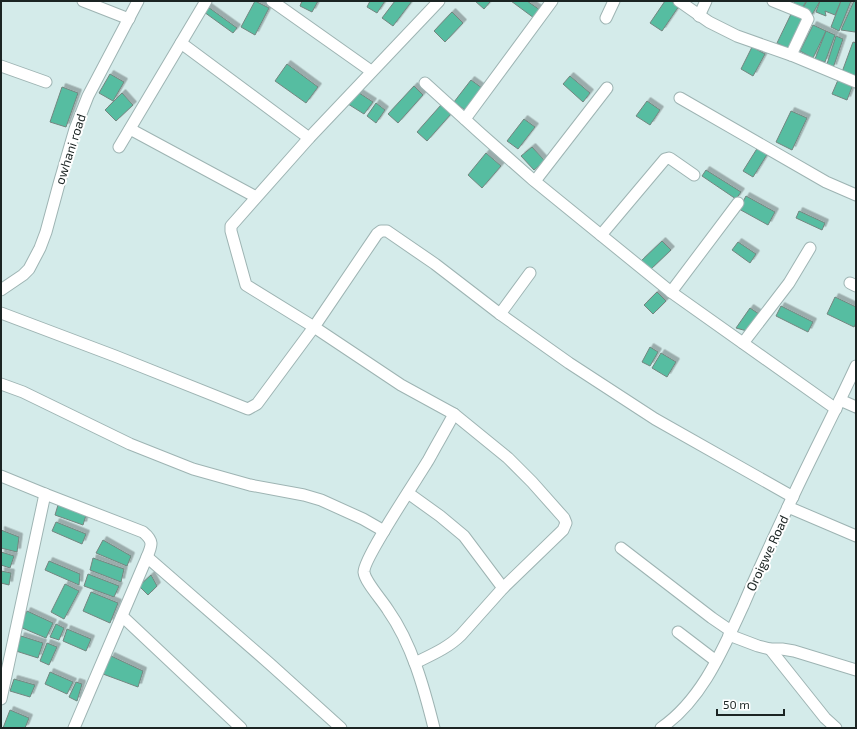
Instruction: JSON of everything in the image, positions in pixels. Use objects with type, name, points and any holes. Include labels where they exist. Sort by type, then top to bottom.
[{"type":"street","points":[[83,1],[129,19]]},
{"type":"street","name":"owhani road","points":[[1,290],[29,268],[40,248],[46,232],[58,184],[75,129],[88,96],[138,1]]},
{"type":"street","points":[[119,147],[206,1]]},
{"type":"street","points":[[272,1],[371,71]]},
{"type":"street","points":[[465,119],[552,1]]},
{"type":"street","points":[[606,18],[614,1]]},
{"type":"street","points":[[679,1],[699,16],[737,36],[791,54],[856,82]]},
{"type":"street","points":[[699,16],[706,1]]},
{"type":"street","points":[[773,1],[805,14],[808,19],[791,54]]},
{"type":"street","points":[[415,663],[454,642],[503,588],[563,530],[566,523],[564,518],[508,458],[454,414],[401,385],[356,356],[314,326],[248,287],[244,282],[231,226],[432,3]]},
{"type":"street","points":[[181,43],[309,138]]},
{"type":"street","points":[[1,66],[46,82]]},
{"type":"street","points":[[425,83],[536,181],[671,292],[743,343],[838,404],[856,407]]},
{"type":"street","points":[[536,181],[607,88]]},
{"type":"street","points":[[680,98],[826,182],[856,195]]},
{"type":"street","points":[[130,129],[256,197]]},
{"type":"street","points":[[601,234],[665,159],[668,158],[694,175]]},
{"type":"street","points":[[671,292],[738,202]]},
{"type":"street","points":[[1,312],[248,409],[257,404],[314,326],[377,234],[381,231],[387,231],[435,264],[569,364],[790,502],[856,536]]},
{"type":"street","points":[[743,343],[789,282],[810,248]]},
{"type":"street","points":[[500,314],[530,273]]},
{"type":"street","name":"Oroigwe Road","points":[[664,727],[692,698],[716,661],[790,502],[856,366]]},
{"type":"street","points":[[1,384],[23,392],[137,447],[193,469],[250,485],[304,495],[321,500],[363,519],[384,531]]},
{"type":"street","points":[[434,728],[415,663],[397,623],[365,577],[364,570],[366,563],[384,531],[454,414]]},
{"type":"street","points":[[1,476],[143,532],[151,542],[147,557],[74,728]]},
{"type":"street","points":[[408,493],[440,516],[464,536],[503,588]]},
{"type":"street","points":[[1,698],[45,494]]},
{"type":"street","points":[[622,548],[730,633],[745,642],[770,649],[794,651],[856,670]]},
{"type":"street","points":[[147,557],[265,659],[341,728]]},
{"type":"street","points":[[122,616],[241,728]]},
{"type":"street","points":[[678,632],[716,661]]},
{"type":"street","points":[[770,649],[825,718],[836,728]]},
{"type":"building","points":[[255,1],[269,8],[255,35],[241,27]]},
{"type":"building","points":[[302,1],[318,1],[312,12],[300,6]]},
{"type":"building","points":[[370,1],[385,1],[377,13],[367,7]]},
{"type":"building","points":[[395,1],[412,1],[393,26],[382,18]]},
{"type":"building","points":[[475,1],[488,1],[490,2],[484,9]]},
{"type":"building","points":[[511,1],[527,1],[540,10],[534,18]]},
{"type":"building","points":[[665,1],[671,1],[679,6],[662,31],[650,23]]},
{"type":"building","points":[[795,1],[806,1],[801,11],[792,6]]},
{"type":"building","points":[[807,1],[820,1],[810,18],[801,11]]},
{"type":"building","points":[[820,1],[841,1],[835,15],[825,11],[826,16],[816,12]]},
{"type":"building","points":[[841,1],[851,1],[839,31],[831,27]]},
{"type":"building","points":[[854,1],[856,1],[856,30],[855,32],[841,30]]},
{"type":"building","points":[[208,7],[237,28],[233,33],[204,12]]},
{"type":"building","points":[[452,12],[463,23],[445,42],[434,31]]},
{"type":"building","points":[[792,12],[806,19],[791,50],[777,43]]},
{"type":"building","points":[[813,25],[826,31],[813,58],[800,51]]},
{"type":"building","points":[[826,31],[835,35],[825,62],[815,59]]},
{"type":"building","points":[[836,36],[843,39],[833,68],[827,64]]},
{"type":"building","points":[[853,42],[856,43],[856,77],[842,72]]},
{"type":"building","points":[[752,47],[765,54],[753,76],[741,69]]},
{"type":"building","points":[[287,64],[318,87],[306,103],[275,81]]},
{"type":"building","points":[[110,74],[124,82],[113,101],[99,93]]},
{"type":"building","points":[[570,76],[590,93],[583,102],[563,84]]},
{"type":"building","points":[[471,80],[482,88],[465,110],[454,102]]},
{"type":"building","points":[[838,80],[852,87],[847,100],[832,94]]},
{"type":"building","points":[[414,86],[423,95],[398,123],[388,114]]},
{"type":"building","points":[[62,87],[78,93],[66,127],[50,122]]},
{"type":"building","points":[[356,91],[373,102],[364,114],[348,104]]},
{"type":"building","points":[[122,93],[133,105],[116,121],[105,110]]},
{"type":"building","points":[[647,101],[660,110],[650,125],[636,116]]},
{"type":"building","points":[[376,103],[385,110],[376,123],[367,116]]},
{"type":"building","points":[[441,105],[451,114],[427,141],[417,132]]},
{"type":"building","points":[[791,111],[807,118],[792,150],[776,142]]},
{"type":"building","points":[[524,119],[535,127],[518,149],[507,141]]},
{"type":"building","points":[[532,147],[545,161],[534,170],[521,156]]},
{"type":"building","points":[[758,147],[768,153],[753,177],[743,171]]},
{"type":"building","points":[[486,153],[501,166],[482,188],[468,175]]},
{"type":"building","points":[[706,170],[741,192],[736,199],[702,176]]},
{"type":"building","points":[[746,196],[775,212],[768,225],[739,209]]},
{"type":"building","points":[[799,211],[825,223],[822,230],[796,218]]},
{"type":"building","points":[[662,241],[671,250],[650,270],[641,261]]},
{"type":"building","points":[[738,242],[756,254],[750,263],[732,250]]},
{"type":"building","points":[[657,292],[666,301],[653,314],[644,305]]},
{"type":"building","points":[[835,297],[856,307],[856,323],[854,327],[827,314]]},
{"type":"building","points":[[781,306],[813,322],[808,332],[776,316]]},
{"type":"building","points":[[750,308],[759,314],[747,331],[736,328]]},
{"type":"building","points":[[650,347],[658,352],[650,366],[642,362]]},
{"type":"building","points":[[661,353],[676,362],[667,377],[652,368]]},
{"type":"building","points":[[58,505],[86,515],[83,525],[55,515]]},
{"type":"building","points":[[56,522],[86,534],[82,544],[52,531]]},
{"type":"building","points":[[1,530],[19,537],[17,552],[1,548]]},
{"type":"building","points":[[103,540],[131,556],[127,566],[96,553]]},
{"type":"building","points":[[1,552],[14,556],[10,568],[1,565]]},
{"type":"building","points":[[93,558],[124,569],[121,582],[90,570]]},
{"type":"building","points":[[49,561],[80,574],[79,585],[45,570]]},
{"type":"building","points":[[1,571],[11,573],[9,585],[1,583]]},
{"type":"building","points":[[88,574],[119,586],[114,597],[84,586]]},
{"type":"building","points":[[151,575],[157,586],[148,595],[139,586]]},
{"type":"building","points":[[65,584],[79,591],[64,619],[51,612]]},
{"type":"building","points":[[91,592],[118,603],[110,623],[83,611]]},
{"type":"building","points":[[27,611],[53,623],[46,638],[20,627]]},
{"type":"building","points":[[56,624],[64,628],[59,640],[50,637]]},
{"type":"building","points":[[67,629],[91,639],[86,651],[63,641]]},
{"type":"building","points":[[21,636],[43,643],[38,658],[16,651]]},
{"type":"building","points":[[47,643],[57,647],[49,665],[40,661]]},
{"type":"building","points":[[111,656],[143,671],[138,687],[103,674]]},
{"type":"building","points":[[50,672],[73,682],[67,694],[45,684]]},
{"type":"building","points":[[14,679],[35,685],[30,697],[10,691]]},
{"type":"building","points":[[76,682],[82,684],[77,701],[69,697]]},
{"type":"building","points":[[10,710],[29,718],[25,728],[3,728]]}]
